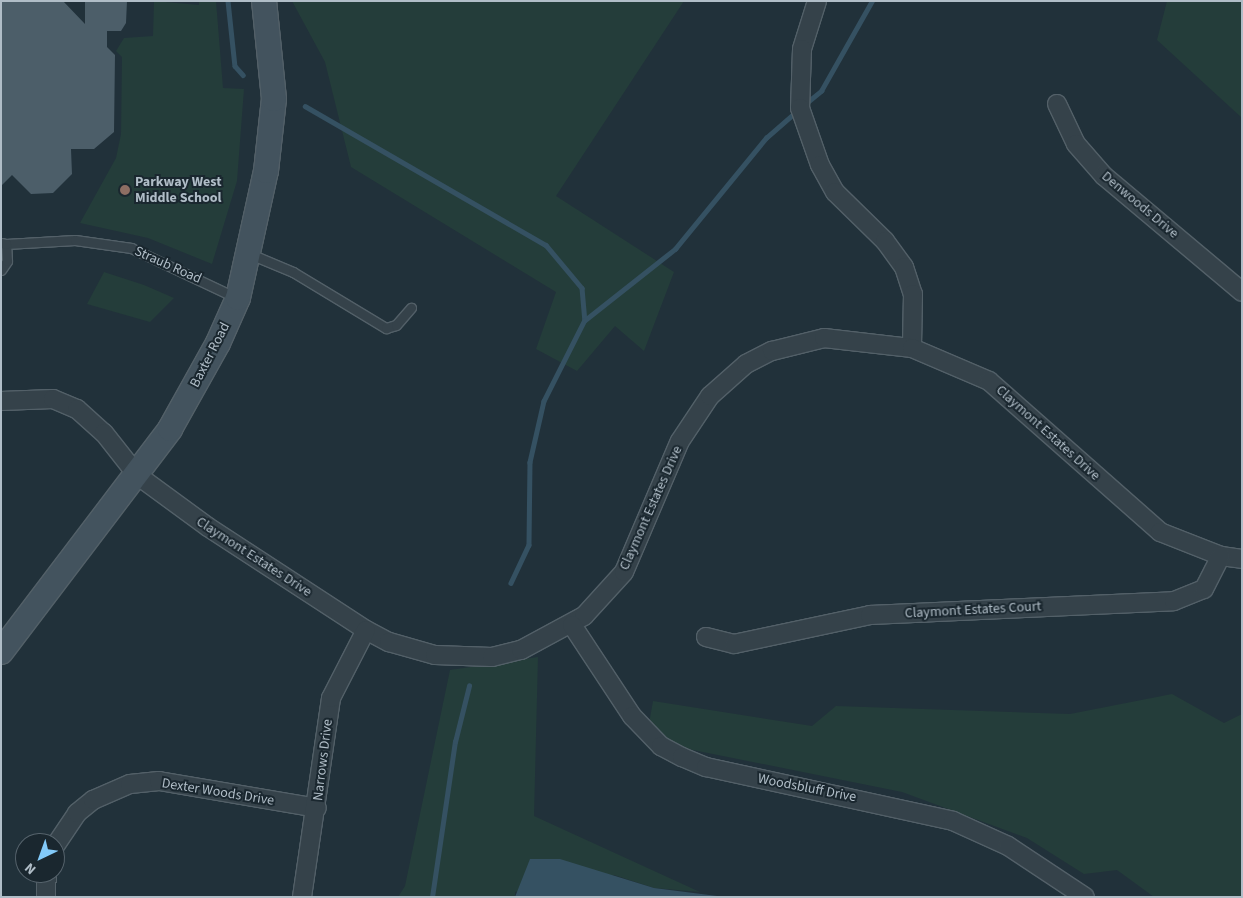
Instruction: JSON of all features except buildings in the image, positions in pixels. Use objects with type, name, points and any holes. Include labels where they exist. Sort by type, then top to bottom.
[{"type":"main road","name":"Baxter Road","points":[[1,652],[136,475],[193,390],[238,298],[250,254],[274,98],[264,1]]},
{"type":"street","points":[[817,1],[802,49],[800,108],[820,165],[835,192],[886,241],[904,267],[912,294],[912,348]]},
{"type":"street","name":"Denwoods Drive","points":[[1057,104],[1076,144],[1104,176],[1242,292]]},
{"type":"street","name":"Claymont Estates Drive","points":[[1,401],[52,399],[77,409],[104,433],[136,475],[208,527],[366,630],[410,648],[463,658],[521,650],[572,625],[624,572],[684,433],[725,381],[772,351],[824,338],[912,348],[989,381],[1136,514],[1184,543],[1222,556],[1242,559]]},
{"type":"street","name":"Claymont Estates Court","points":[[706,637],[734,644],[870,615],[1174,601],[1204,590],[1222,556]]},
{"type":"street","name":"Woodsbluff Drive","points":[[572,625],[637,722],[661,746],[706,768],[954,821],[1008,846],[1085,897]]},
{"type":"street","name":"Narrows Drive","points":[[302,897],[317,808],[331,698],[366,630]]},
{"type":"street","name":"Dexter Woods Drive","points":[[64,833],[77,813],[93,800],[130,784],[159,781],[317,808]]},
{"type":"street","points":[[46,897],[47,883]]},
{"type":"lane","name":"Straub Road","points":[[4,244],[74,240],[131,248],[238,298]]},
{"type":"lane","points":[[1,270],[7,261],[4,244]]},
{"type":"lane","points":[[250,254],[293,272],[386,328],[396,325],[411,308]]},
{"type":"green space","points":[[154,1],[199,5],[199,1],[216,1],[223,88],[244,89],[237,181],[212,264],[148,238],[80,223],[116,158],[121,134],[122,57],[116,51],[124,38],[153,36]]},
{"type":"green space","points":[[292,1],[684,1],[556,196],[674,272],[644,351],[615,326],[577,371],[536,349],[556,292],[351,167],[325,62]]},
{"type":"green space","points":[[1167,1],[1242,1],[1242,118],[1157,40]]},
{"type":"green space","points":[[104,272],[144,285],[174,298],[150,322],[87,304]]},
{"type":"green space","points":[[538,657],[534,816],[700,892],[654,888],[614,875],[515,892],[515,897],[398,897],[405,886],[450,670]]},
{"type":"green space","points":[[1172,694],[1224,723],[1242,714],[1242,897],[1154,897],[1117,870],[1084,874],[1027,838],[902,792],[678,747],[647,735],[653,701],[812,726],[836,706],[1070,714]]},
{"type":"water","points":[[530,859],[560,859],[654,888],[725,897],[515,897]]},
{"type":"waterway","points":[[228,1],[235,66],[243,75]]},
{"type":"waterway","points":[[805,104],[821,91],[872,1]]},
{"type":"waterway","points":[[305,106],[546,245],[582,288],[585,320],[544,401],[530,462],[529,545],[511,583]]},
{"type":"waterway","points":[[585,320],[675,249],[766,138],[797,111]]},
{"type":"waterway","points":[[432,897],[455,742],[469,686]]},
{"type":"place","name":"Parkway West Middle School","points":[[125,190]]}]
